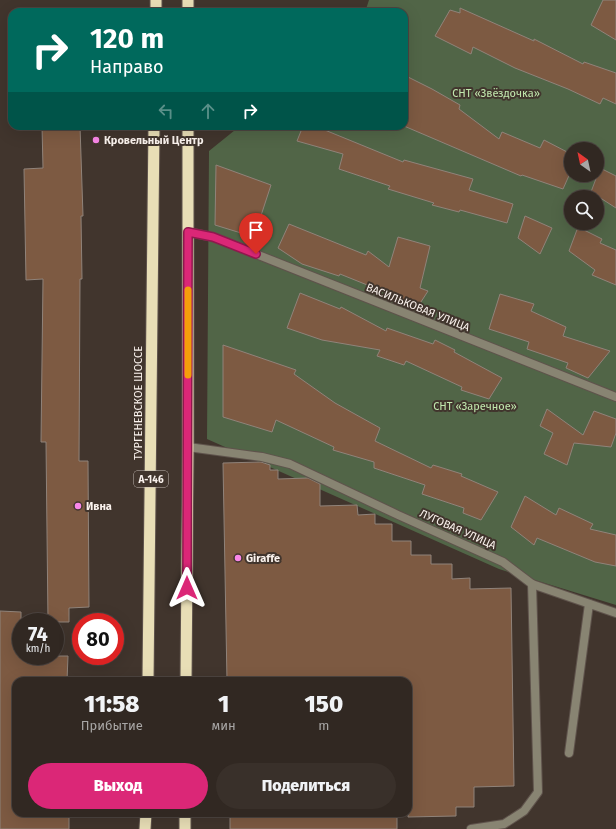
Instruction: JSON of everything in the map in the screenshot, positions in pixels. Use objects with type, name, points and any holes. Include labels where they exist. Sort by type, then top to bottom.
[{"type":"highway","name":"ТУРГЕНЕВСКОЕ ШОССЕ","points":[[148,677],[154,130]]},
{"type":"highway","points":[[186,677],[188,130]]},
{"type":"highway","points":[[145,829],[146,817]]},
{"type":"highway","points":[[185,817],[185,829]]},
{"type":"street","name":"ВАСИЛЬКОВАЯ УЛИЦА","points":[[188,232],[213,237],[616,397]]},
{"type":"street","name":"ЛУГОВАЯ УЛИЦА","points":[[188,447],[262,456],[290,464],[503,562],[532,584],[616,612]]},
{"type":"street","points":[[471,829],[504,824],[524,811],[538,792],[532,584]]},
{"type":"street","points":[[569,753],[589,604]]},
{"type":"green space","name":"СНТ «Заречное»","points":[[369,0],[616,0],[616,605],[499,569],[207,439],[209,151],[235,130],[408,130],[408,8],[366,8]]},
{"type":"building","points":[[603,0],[616,0],[616,40],[591,25]]},
{"type":"building","points":[[460,8],[534,41],[534,39],[583,64],[584,62],[616,73],[616,104],[603,98],[600,104],[568,89],[515,68],[473,47],[471,54],[435,36],[450,10],[460,13]]},
{"type":"building","points":[[408,77],[460,105],[459,109],[499,139],[502,132],[540,148],[544,140],[564,150],[564,182],[566,182],[563,189],[522,175],[521,176],[408,128]]},
{"type":"building","points":[[42,130],[80,130],[83,216],[81,216],[82,279],[80,279],[79,461],[88,461],[89,607],[69,608],[69,622],[64,622],[64,613],[48,613],[46,442],[41,442],[43,279],[26,280],[24,169],[43,168]]},
{"type":"building","points":[[301,130],[325,130],[403,162],[404,160],[473,179],[469,190],[513,204],[507,223],[460,210],[459,212],[432,205],[434,203],[388,189],[390,186],[339,169],[343,154],[297,141]]},
{"type":"building","points":[[216,165],[271,185],[254,237],[215,225]]},
{"type":"building","points":[[604,170],[616,176],[616,208],[604,200],[604,190],[592,190],[595,182],[604,182]]},
{"type":"building","points":[[525,216],[552,228],[540,254],[518,238]]},
{"type":"building","points":[[289,224],[366,255],[368,251],[389,267],[398,237],[430,246],[420,288],[428,291],[419,305],[396,298],[397,297],[340,274],[339,276],[302,264],[278,248]]},
{"type":"building","points":[[577,230],[584,230],[602,239],[600,243],[616,250],[616,285],[592,275],[595,270],[569,251]]},
{"type":"building","points":[[300,293],[340,309],[341,307],[386,331],[387,328],[433,344],[435,340],[502,378],[489,399],[461,390],[462,387],[406,361],[404,365],[377,356],[380,350],[322,340],[287,328]]},
{"type":"building","points":[[500,294],[534,304],[531,311],[566,327],[563,336],[610,351],[588,378],[566,368],[568,363],[527,349],[529,342],[489,329]]},
{"type":"building","points":[[223,345],[296,370],[294,374],[335,403],[380,428],[375,441],[431,468],[433,465],[462,474],[461,476],[498,492],[481,520],[463,513],[464,508],[422,494],[425,485],[374,468],[374,462],[333,450],[334,447],[276,420],[272,432],[223,417]]},
{"type":"building","points":[[547,409],[583,435],[594,411],[616,419],[616,433],[611,447],[574,443],[567,465],[544,454],[553,433],[540,426]]},
{"type":"building","points":[[261,462],[270,465],[270,470],[278,470],[278,479],[308,478],[320,484],[320,506],[357,505],[358,515],[375,514],[375,524],[392,524],[392,541],[411,541],[411,555],[431,555],[431,564],[452,564],[452,579],[470,578],[470,589],[511,588],[514,786],[474,787],[474,807],[456,807],[456,816],[412,817],[412,677],[227,677],[223,463]]},
{"type":"building","points":[[525,496],[556,515],[559,508],[593,524],[590,529],[616,535],[616,566],[595,562],[537,538],[534,545],[511,527]]},
{"type":"building","points":[[0,611],[21,612],[12,613],[12,665],[64,665],[64,656],[68,656],[67,677],[12,677],[12,817],[69,817],[69,829],[0,829]]},
{"type":"building","points":[[230,817],[397,817],[397,829],[230,829]]},
{"type":"slow traffic","points":[[188,290],[188,375]]},
{"type":"place","name":"Кровельный Центр","points":[[96,140]]},
{"type":"place","name":"Ивна","points":[[78,506]]},
{"type":"place","name":"Giraffe","points":[[238,558]]},
{"type":"route","points":[[187,588],[188,232],[213,237],[256,254]]},
{"type":"park label","name":"СНТ «Звёздочка»","points":[[496,93]]}]
